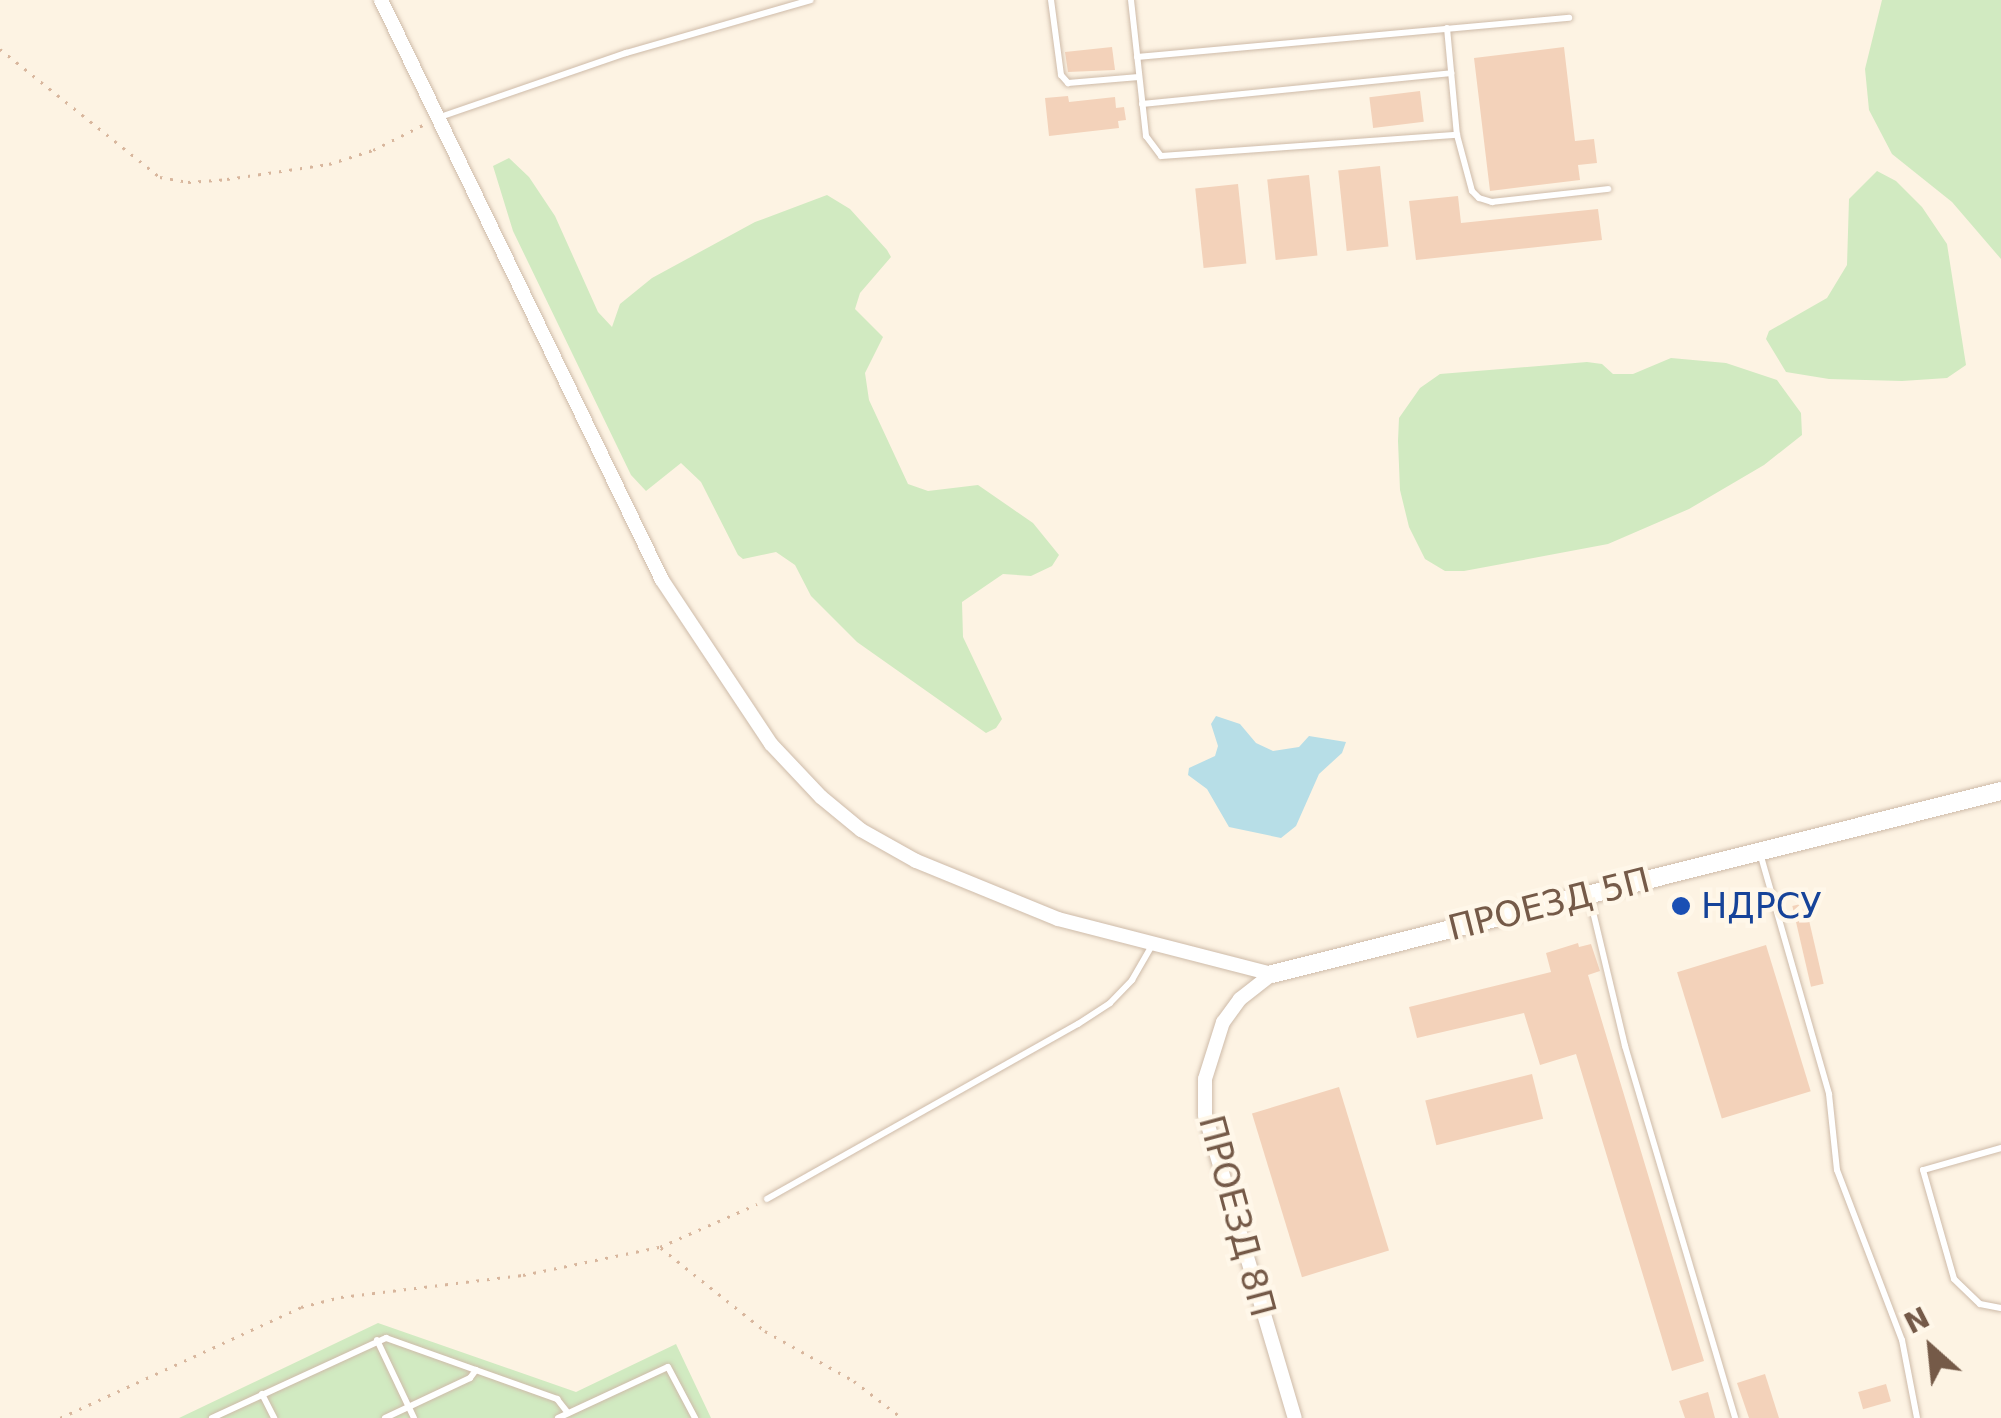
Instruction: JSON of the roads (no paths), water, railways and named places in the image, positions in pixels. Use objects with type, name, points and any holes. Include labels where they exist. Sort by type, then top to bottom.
[{"type":"street","points":[[381,0],[662,580],[771,744],[821,797],[861,830],[916,862],[1039,912],[1152,946],[1272,974]]},
{"type":"street","name":"ПРОЕЗД 5П","points":[[1272,974],[2001,791]]},
{"type":"street","name":"ПРОЕЗД 8П","points":[[1272,974],[1240,999],[1224,1022],[1205,1079],[1205,1116],[1295,1418]]},
{"type":"lane","points":[[438,117],[626,53],[811,0]]},
{"type":"lane","points":[[1051,0],[1061,75],[1068,83],[1139,77]]},
{"type":"lane","points":[[1130,0],[1142,104],[1152,148],[1174,158],[1457,135]]},
{"type":"lane","points":[[1137,57],[1569,18]]},
{"type":"lane","points":[[1447,28],[1457,135],[1472,191],[1492,202],[1608,189]]},
{"type":"lane","points":[[1142,104],[1451,73]]},
{"type":"lane","points":[[1759,852],[1829,1094],[1837,1170],[1902,1340],[1917,1418]]},
{"type":"lane","points":[[1589,894],[1625,1046],[1735,1418]]},
{"type":"lane","points":[[768,1199],[1110,1003],[1132,980],[1152,946]]},
{"type":"lane","points":[[2001,1148],[1923,1170],[1954,1279],[1980,1304],[2001,1308]]},
{"type":"lane","points":[[212,1418],[386,1338],[557,1399],[563,1416],[668,1367],[695,1418]]},
{"type":"lane","points":[[376,1340],[414,1418]]},
{"type":"lane","points":[[385,1418],[470,1378],[476,1370]]},
{"type":"lane","points":[[262,1394],[274,1418]]},
{"type":"water","points":[[1216,716],[1240,724],[1256,743],[1273,751],[1299,747],[1309,736],[1346,742],[1342,753],[1319,774],[1296,826],[1281,838],[1229,827],[1207,789],[1188,775],[1189,768],[1215,756],[1218,746],[1211,724]]},
{"type":"place","name":"НДРСУ","points":[[1681,906]]}]
